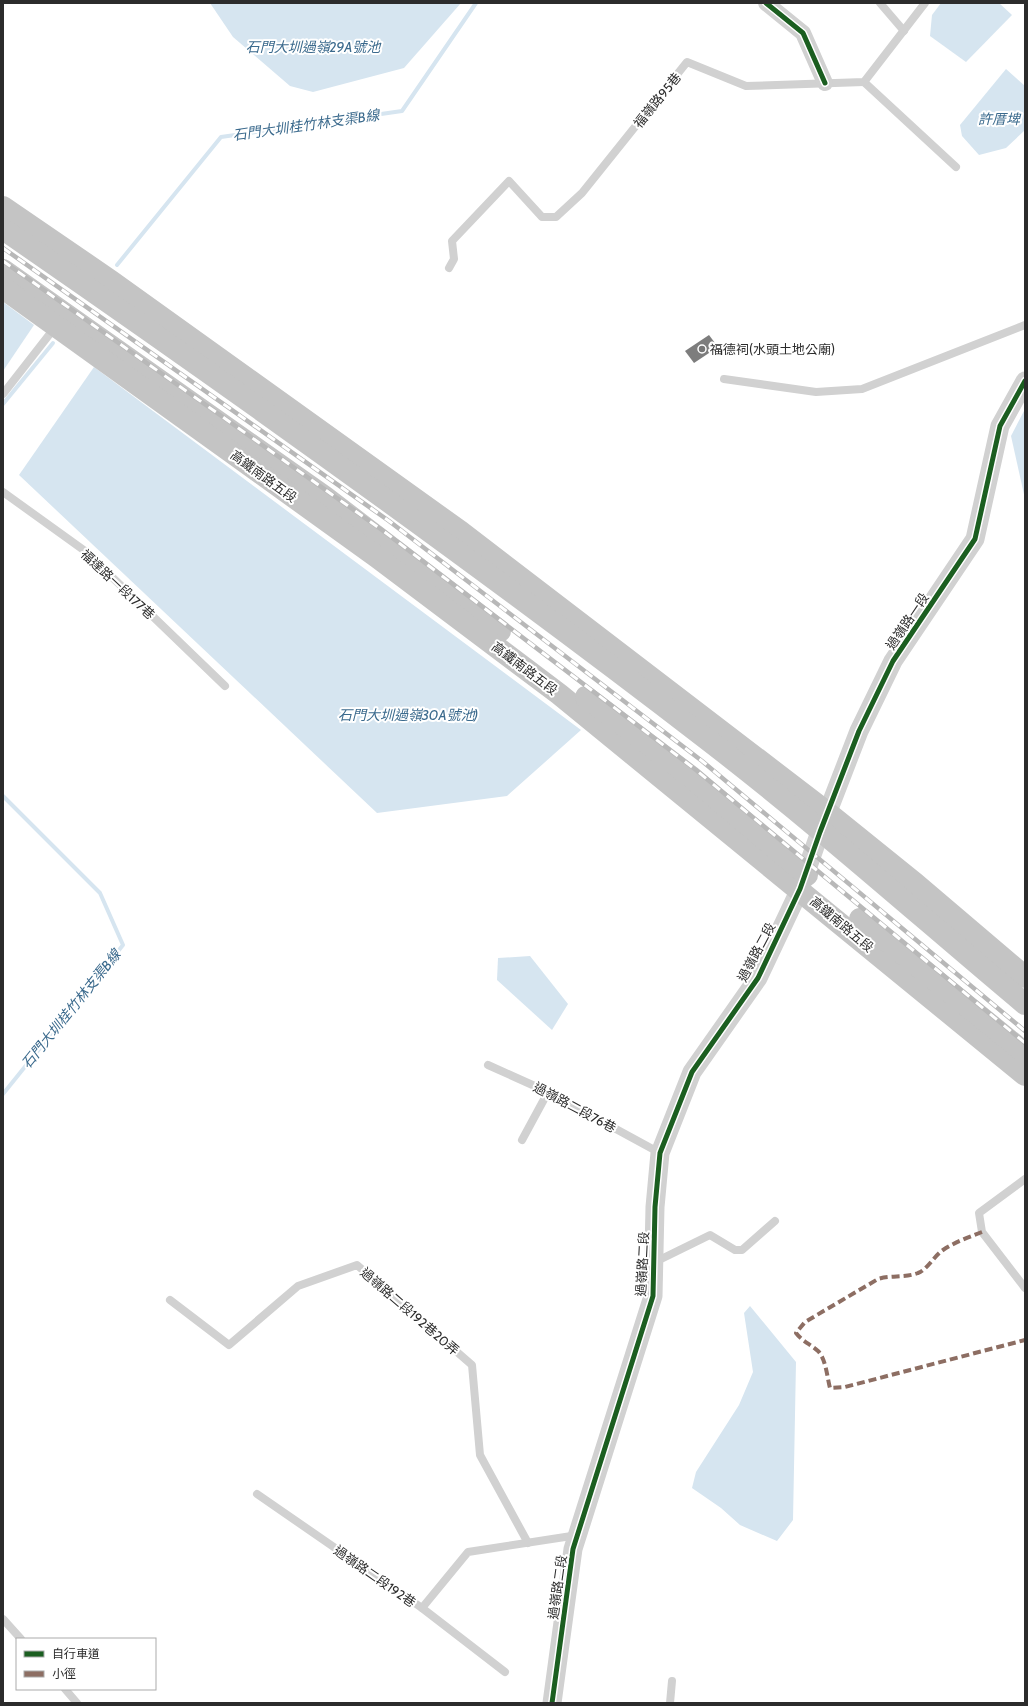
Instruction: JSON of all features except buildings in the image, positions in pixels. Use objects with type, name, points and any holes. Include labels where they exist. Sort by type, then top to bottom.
[{"type":"main road","points":[[3,207],[117,285],[461,532],[824,822],[1025,1004]]},
{"type":"main road","points":[[3,229],[404,512],[710,742],[916,884],[1025,977]]},
{"type":"main road","name":"高鐵南路五段","points":[[3,270],[246,440],[331,502],[690,776],[803,882],[1025,1074]]},
{"type":"main road","name":"高鐵南路五段","points":[[3,288],[376,557],[559,694],[1025,1053]]},
{"type":"main road","points":[[173,410],[246,440]]},
{"type":"main road","points":[[341,445],[404,512]]},
{"type":"main road","points":[[997,1030],[1025,1065]]},
{"type":"street","points":[[766,3],[804,33],[825,83]]},
{"type":"street","name":"過嶺路一段","points":[[803,882],[859,731],[894,661],[975,539],[1000,426],[1025,381]]},
{"type":"street","name":"過嶺路二段","points":[[552,1703],[573,1549],[653,1296],[655,1262],[655,1207],[660,1153],[692,1072],[758,978],[803,882]]},
{"type":"lane","points":[[880,3],[904,31]]},
{"type":"lane","points":[[925,3],[864,82],[956,167]]},
{"type":"lane","name":"福嶺路95巷","points":[[449,268],[454,259],[452,241],[509,181],[542,217],[556,217],[582,193],[687,62],[746,86],[864,82]]},
{"type":"lane","points":[[724,379],[816,392],[862,389],[1025,325]]},
{"type":"lane","points":[[3,394],[56,326]]},
{"type":"lane","name":"福達路一段177巷","points":[[3,492],[85,550],[225,686]]},
{"type":"lane","name":"過嶺路二段76巷","points":[[488,1065],[548,1092],[660,1153]]},
{"type":"lane","points":[[522,1140],[548,1092]]},
{"type":"lane","points":[[1025,1179],[979,1213],[982,1232],[1025,1288]]},
{"type":"lane","points":[[655,1262],[710,1235],[735,1250],[742,1250],[775,1221]]},
{"type":"lane","name":"過嶺路二段192巷20弄","points":[[170,1300],[229,1345],[298,1286],[357,1265],[472,1364],[480,1455],[528,1542]]},
{"type":"lane","name":"過嶺路二段192巷","points":[[257,1494],[422,1608],[468,1552],[578,1535]]},
{"type":"lane","points":[[422,1608],[504,1672]]},
{"type":"lane","points":[[3,1619],[20,1638]]},
{"type":"lane","points":[[670,1703],[672,1681]]},
{"type":"lane","points":[[66,1690],[77,1703]]},
{"type":"water","name":"石門大圳過嶺29A號池","points":[[210,3],[461,3],[404,68],[313,92],[290,86],[233,37]]},
{"type":"water","points":[[941,3],[999,3],[1012,15],[966,62],[930,36],[932,15]]},
{"type":"water","name":"許厝埤","points":[[1006,69],[1025,86],[1025,130],[1006,148],[979,155],[962,136],[960,125]]},
{"type":"water","points":[[3,302],[34,325],[3,371]]},
{"type":"water","name":"石門大圳過嶺30A號池)","points":[[94,367],[581,730],[507,796],[377,813],[19,475]]},
{"type":"water","points":[[1025,409],[1025,499],[1011,436]]},
{"type":"water","points":[[530,956],[568,1004],[552,1030],[497,980],[498,958]]},
{"type":"water","points":[[750,1306],[796,1362],[793,1520],[777,1541],[740,1525],[721,1508],[692,1488],[696,1472],[739,1405],[753,1372],[744,1313]]},
{"type":"waterway","name":"石門大圳桂竹林支渠B線","points":[[117,265],[221,137],[402,111],[476,3]]},
{"type":"waterway","name":"石門大圳桂竹林支渠B線","points":[[3,404],[53,343]]},
{"type":"waterway","name":"石門大圳桂竹林支渠B線","points":[[3,796],[100,893],[123,945],[3,1094]]},
{"type":"railway","points":[[3,248],[389,521],[702,761],[1025,1031]]},
{"type":"railway","points":[[3,261],[382,530],[696,770],[1025,1043]]},
{"type":"marked path","points":[[982,1232],[957,1242],[943,1250],[918,1273],[878,1279],[805,1322],[796,1333],[821,1354],[825,1363],[830,1388],[845,1387],[1025,1340]]},
{"type":"cycle path","points":[[766,3],[803,33],[825,83]]},
{"type":"cycle path","points":[[552,1703],[573,1549],[653,1296],[655,1207],[660,1153],[692,1072],[758,978],[800,889],[820,832],[859,731],[893,661],[975,539],[1000,426],[1025,381]]},
{"type":"place","name":"福德祠(水頭土地公廟)","points":[[702,349]]}]
